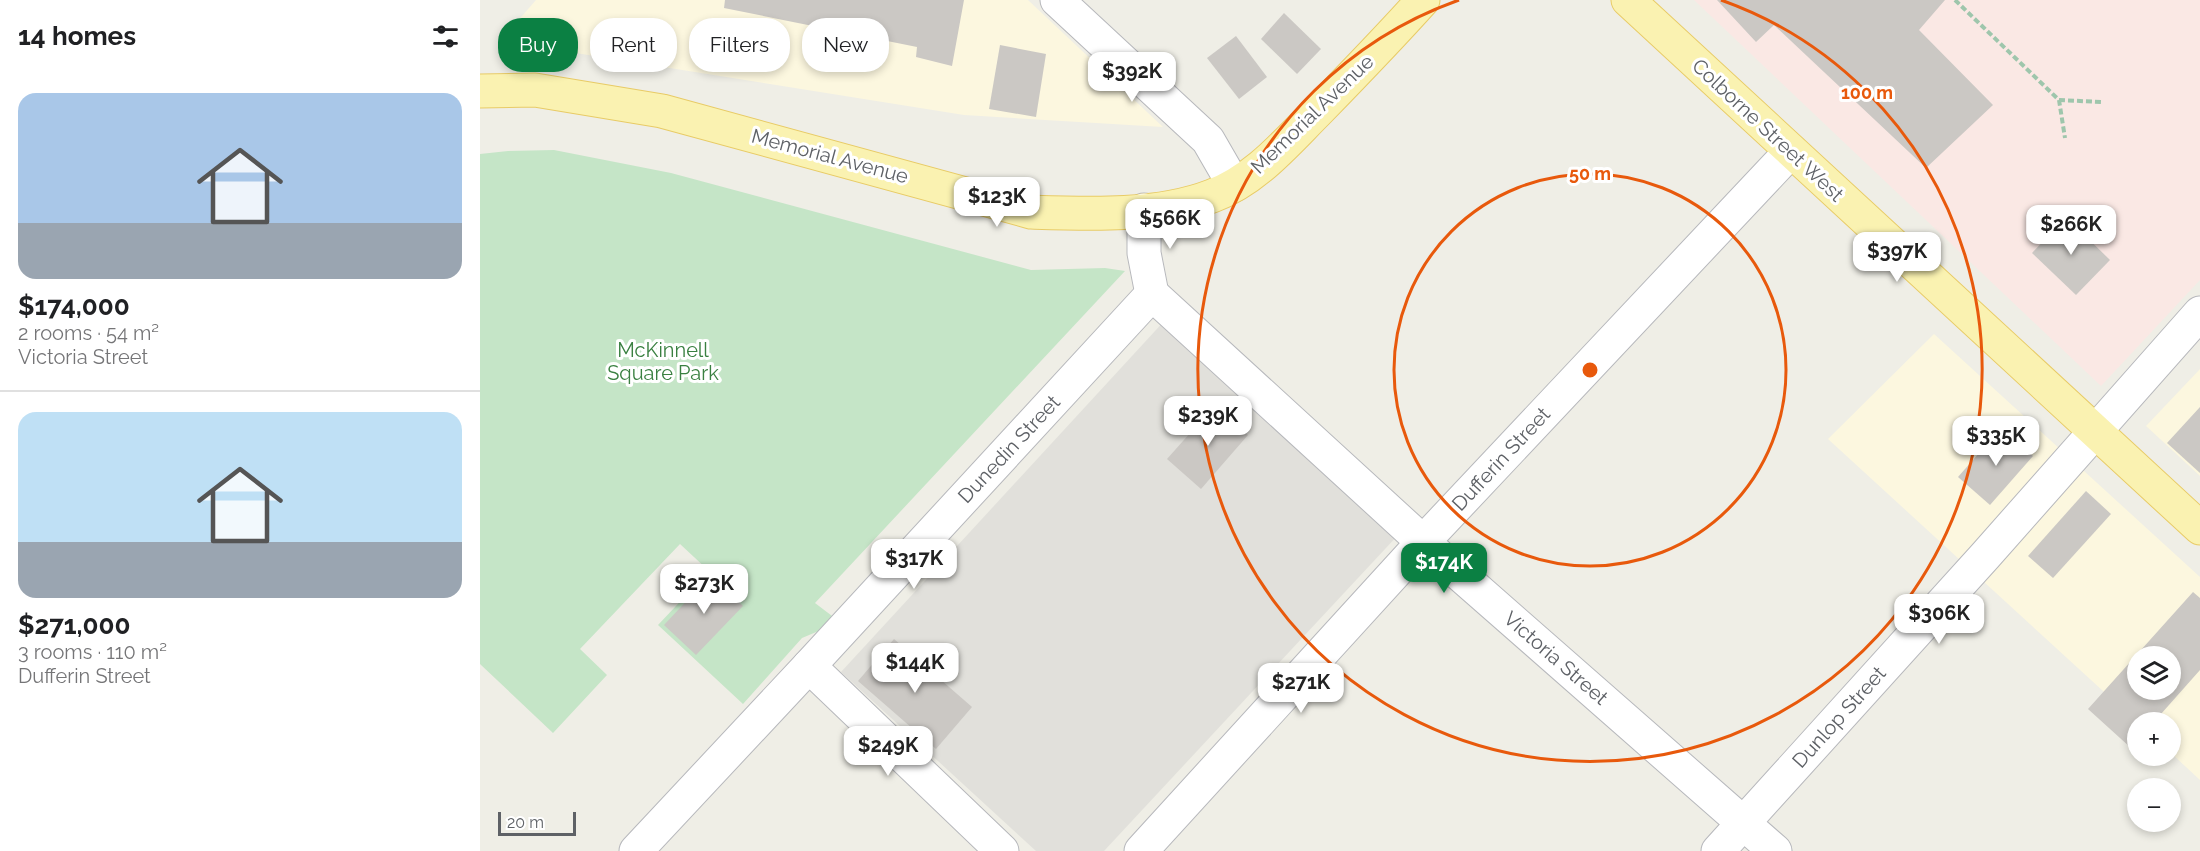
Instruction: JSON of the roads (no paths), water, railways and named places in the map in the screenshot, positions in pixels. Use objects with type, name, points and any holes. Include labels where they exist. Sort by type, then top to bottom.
[{"type":"main road","name":"Memorial Avenue","points":[[480,91],[535,90],[662,111],[1031,212],[1093,213],[1144,210],[1184,205],[1211,197],[1267,163],[1365,64],[1423,0]]},
{"type":"main road","name":"Colborne Street West","points":[[1628,0],[2200,528]]},
{"type":"street","points":[[1057,0],[1208,140],[1234,185]]},
{"type":"street","name":"Dufferin Street","points":[[1141,851],[1424,542],[1791,151]]},
{"type":"street","points":[[1144,210],[1144,253],[1152,294]]},
{"type":"street","name":"Victoria Street","points":[[1152,294],[1424,542],[1776,851]]},
{"type":"street","name":"Dunedin Street","points":[[636,851],[1152,294]]},
{"type":"street","name":"Dunlop Street","points":[[1718,851],[1985,556],[2200,313]]},
{"type":"street","points":[[809,666],[1002,851]]},
{"type":"park label","name":"McKinnell Square Park","points":[[663,362]]}]
